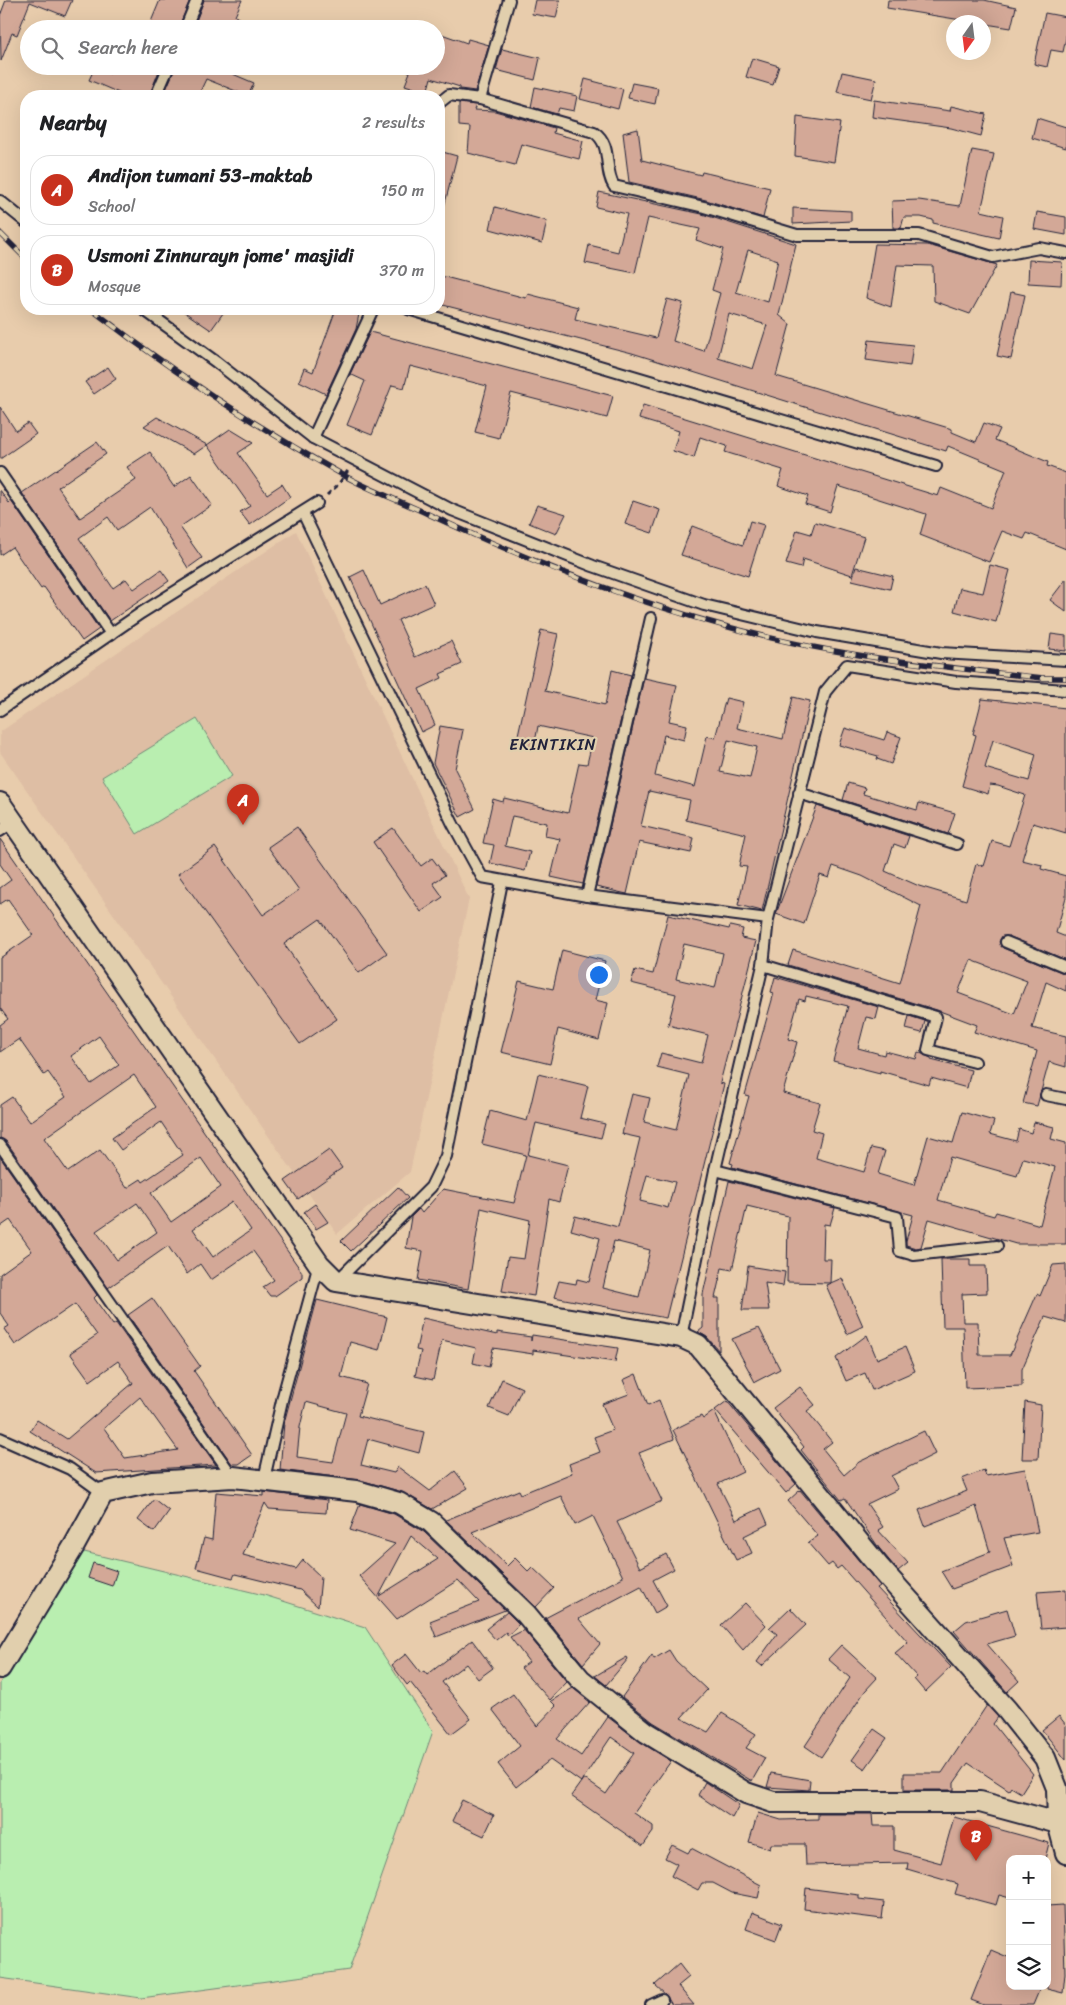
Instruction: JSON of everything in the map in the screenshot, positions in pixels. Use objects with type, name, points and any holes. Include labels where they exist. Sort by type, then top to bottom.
[{"type":"street","points":[[0,803],[6,826],[319,1264],[336,1281],[681,1337],[698,1345],[880,1568],[1007,1710],[1045,1758],[1062,1782],[1062,1826],[1066,1853]]},
{"type":"street","points":[[0,1668],[74,1546],[102,1493],[152,1482],[233,1477],[357,1491],[399,1503],[431,1522],[526,1614],[580,1679],[646,1732],[746,1793],[773,1802],[980,1802],[1062,1826]]},
{"type":"lane","points":[[189,20],[197,0]]},
{"type":"lane","points":[[480,99],[509,0]]},
{"type":"lane","points":[[159,90],[165,75]]},
{"type":"lane","points":[[445,98],[449,95],[480,99],[594,132],[602,138],[606,149],[609,178],[614,186],[704,207],[797,235],[919,235],[994,257],[1040,248],[1066,253]]},
{"type":"lane","points":[[0,201],[20,217]]},
{"type":"lane","points":[[151,315],[216,362],[313,438],[452,510],[593,566],[704,605],[817,632],[941,653],[1066,660]]},
{"type":"lane","points":[[313,438],[370,315]]},
{"type":"lane","points":[[428,315],[936,466]]},
{"type":"lane","points":[[0,473],[111,634]]},
{"type":"lane","points":[[0,710],[111,634],[317,503]]},
{"type":"lane","points":[[303,512],[457,832],[482,877],[587,896],[768,918]]},
{"type":"lane","points":[[587,896],[651,618]]},
{"type":"lane","points":[[681,1337],[714,1170],[763,965],[768,918],[825,692],[847,666],[956,682],[1066,690]]},
{"type":"lane","points":[[799,793],[957,844]]},
{"type":"lane","points":[[336,1281],[432,1187],[446,1156],[502,882]]},
{"type":"lane","points":[[1006,942],[1066,967]]},
{"type":"lane","points":[[763,965],[936,1017],[928,1050],[975,1062]]},
{"type":"lane","points":[[1046,1094],[1066,1100]]},
{"type":"lane","points":[[0,1145],[233,1477]]},
{"type":"lane","points":[[714,1170],[897,1217],[900,1251],[914,1255],[997,1246]]},
{"type":"lane","points":[[264,1480],[283,1396],[319,1264]]},
{"type":"lane","points":[[0,1438],[70,1469],[102,1493]]},
{"type":"lane","points":[[651,2005],[662,2000]]},
{"type":"path","points":[[317,503],[338,485],[354,459]]},
{"type":"shaded area","points":[[296,531],[469,899],[410,1172],[337,1234],[0,752],[0,732]]},
{"type":"green space","points":[[197,719],[232,776],[137,834],[102,777]]},
{"type":"green space","points":[[80,1551],[264,1595],[365,1627],[433,1731],[349,1970],[141,1998],[0,1978],[0,1683]]},
{"type":"building","points":[[6,0],[72,0],[65,16],[30,2],[23,20],[20,20],[17,35],[12,33],[1,61],[0,16]]},
{"type":"building","points":[[160,0],[190,0],[182,20],[152,20]]},
{"type":"building","points":[[204,0],[242,0],[235,16],[244,20],[196,20]]},
{"type":"building","points":[[535,0],[560,0],[556,18],[532,14]]},
{"type":"building","points":[[888,0],[984,0],[1016,7],[1011,28],[991,25],[991,15],[946,15],[946,18],[887,8]]},
{"type":"building","points":[[1045,13],[1066,17],[1066,38],[1063,52],[1051,50],[1047,67],[1034,64]]},
{"type":"building","points":[[445,35],[467,43],[468,39],[489,45],[475,91],[460,89],[460,87],[431,78],[428,90],[413,90],[414,88],[405,85],[409,75],[445,75]]},
{"type":"building","points":[[502,49],[540,58],[535,80],[496,70]]},
{"type":"building","points":[[752,58],[779,66],[773,85],[746,77]]},
{"type":"building","points":[[842,72],[876,79],[871,99],[837,92]]},
{"type":"building","points":[[91,75],[157,75],[151,90],[112,90],[89,80]]},
{"type":"building","points":[[172,75],[235,75],[254,83],[251,90],[233,90],[206,79],[201,90],[166,90]]},
{"type":"building","points":[[585,79],[623,89],[618,109],[580,99]]},
{"type":"building","points":[[632,83],[658,88],[655,104],[628,98]]},
{"type":"building","points":[[535,87],[577,96],[574,111],[559,108],[557,114],[531,107]]},
{"type":"building","points":[[874,100],[950,111],[951,106],[986,114],[981,136],[951,128],[872,117]]},
{"type":"building","points":[[459,103],[476,105],[474,110],[495,111],[554,128],[553,133],[583,141],[579,159],[521,144],[515,165],[468,153],[470,127],[459,126]]},
{"type":"building","points":[[797,117],[840,123],[834,162],[795,156]]},
{"type":"building","points":[[1037,118],[1066,127],[1066,148],[1032,138]]},
{"type":"building","points":[[638,129],[642,160],[701,175],[702,172],[770,188],[763,218],[706,200],[629,182],[623,133]]},
{"type":"building","points":[[972,150],[994,154],[981,211],[1003,216],[999,238],[933,223],[933,220],[921,217],[904,217],[901,228],[893,228],[892,201],[919,200],[960,206]]},
{"type":"building","points":[[445,153],[457,156],[445,203]]},
{"type":"building","points":[[599,192],[702,214],[796,244],[779,315],[790,324],[776,376],[952,429],[952,432],[976,442],[984,423],[1000,429],[995,440],[1048,462],[1047,466],[1066,473],[1066,549],[1027,533],[1024,539],[1002,531],[989,562],[920,535],[926,514],[838,486],[830,512],[805,504],[808,496],[778,486],[783,470],[725,452],[727,446],[700,437],[694,458],[673,451],[679,431],[639,419],[643,405],[938,496],[941,488],[991,508],[1006,470],[948,446],[946,451],[632,353],[445,306],[445,277],[526,298],[528,294],[578,307],[575,319],[656,338],[667,299],[683,303],[673,341],[704,351],[720,293],[712,290],[723,249],[696,240],[700,229],[648,218],[635,273],[585,263],[589,245],[618,252],[627,214],[596,207]],"holes":[[[748,250],[778,260],[768,302],[736,292]],[[729,314],[767,325],[753,369],[718,358]]]},
{"type":"building","points":[[495,207],[547,221],[542,243],[490,229]]},
{"type":"building","points":[[793,208],[851,211],[851,221],[793,224]]},
{"type":"building","points":[[1037,212],[1066,217],[1066,235],[1034,229]]},
{"type":"building","points":[[875,244],[928,245],[997,265],[970,314],[934,301],[933,266],[897,265],[891,307],[866,298]]},
{"type":"building","points":[[1029,260],[1062,262],[1061,285],[1028,283]]},
{"type":"building","points":[[1011,292],[1025,295],[1011,359],[997,356]]},
{"type":"building","points":[[189,315],[222,315],[211,330]]},
{"type":"building","points":[[334,315],[359,315],[356,329],[326,394],[299,381],[304,368],[313,372]]},
{"type":"building","points":[[370,332],[613,396],[607,418],[511,393],[499,438],[475,432],[487,386],[410,366],[404,388],[392,385],[372,435],[347,425],[365,381],[350,374]]},
{"type":"building","points":[[869,340],[913,345],[910,366],[866,360]]},
{"type":"building","points":[[108,367],[116,379],[94,394],[85,382]]},
{"type":"building","points":[[0,407],[16,431],[28,423],[36,434],[0,459]]},
{"type":"building","points":[[157,417],[207,445],[194,454],[144,426]]},
{"type":"building","points":[[230,429],[253,443],[238,453],[267,494],[282,484],[290,497],[250,525],[240,512],[250,506],[207,445]]},
{"type":"building","points":[[97,442],[106,454],[58,487],[80,518],[136,480],[127,467],[150,452],[174,487],[191,475],[212,505],[180,527],[202,558],[188,568],[150,507],[117,530],[108,517],[79,538],[113,588],[126,579],[134,589],[161,570],[169,581],[110,621],[22,493]]},
{"type":"building","points":[[0,490],[9,503],[11,501],[99,629],[82,641],[44,587],[41,589],[12,547],[0,555]]},
{"type":"building","points":[[633,501],[660,510],[652,533],[625,524]]},
{"type":"building","points":[[537,505],[566,514],[556,534],[529,523]]},
{"type":"building","points":[[750,521],[764,525],[748,576],[681,555],[692,526],[743,545]]},
{"type":"building","points":[[815,522],[864,537],[852,575],[803,559],[801,568],[786,564],[797,530],[811,534]]},
{"type":"building","points":[[990,565],[1010,570],[996,622],[954,611],[960,588],[983,593]]},
{"type":"building","points":[[856,567],[893,576],[890,589],[852,580]]},
{"type":"building","points":[[364,570],[380,605],[425,584],[434,604],[398,620],[415,657],[451,641],[462,664],[440,674],[442,678],[419,689],[435,725],[421,732],[350,577]]},
{"type":"building","points":[[1066,579],[1066,612],[1050,600]]},
{"type":"building","points":[[541,630],[558,634],[545,691],[605,705],[612,670],[631,675],[583,884],[551,877],[560,839],[545,836],[547,823],[512,816],[505,846],[530,852],[525,871],[490,863],[494,845],[483,843],[493,799],[503,802],[504,798],[568,813],[579,763],[587,764],[593,738],[538,726],[534,748],[516,744]]},
{"type":"building","points":[[1051,634],[1066,636],[1066,651],[1049,649]]},
{"type":"building","points":[[644,678],[677,685],[669,721],[687,725],[684,740],[664,735],[655,776],[695,787],[707,736],[715,738],[726,698],[743,702],[737,728],[783,739],[793,697],[810,701],[762,911],[738,905],[747,867],[739,866],[746,834],[686,820],[690,800],[649,791],[641,826],[694,838],[691,853],[639,842],[627,894],[596,887]],"holes":[[[728,740],[757,747],[750,778],[720,772]]]},
{"type":"building","points":[[982,699],[1066,708],[1066,833],[1033,823],[1022,860],[1042,865],[1041,869],[1066,876],[1066,897],[1056,933],[1066,937],[1066,960],[1008,936],[1002,936],[999,942],[1003,948],[1066,974],[1066,991],[1046,982],[1032,1028],[1066,1036],[1066,1067],[1049,1062],[1037,1106],[1023,1103],[1037,1051],[974,1032],[977,1025],[937,1010],[788,965],[793,950],[900,983],[921,906],[862,876],[833,866],[829,878],[820,875],[804,924],[776,914],[817,806],[909,836],[905,848],[894,844],[885,871],[919,886],[966,900],[976,864],[984,866],[992,841],[1009,846],[1025,795],[998,786],[990,785],[988,794],[962,786],[976,735],[973,734]],"holes":[[[993,740],[1036,754],[1029,781],[985,768]],[[971,960],[1027,981],[1014,1014],[958,993]]]},
{"type":"building","points":[[440,726],[463,730],[455,769],[475,809],[460,817],[433,763]]},
{"type":"building","points":[[845,728],[884,740],[887,732],[901,737],[891,764],[877,759],[878,756],[839,745]]},
{"type":"building","points":[[848,783],[865,788],[863,794],[917,810],[919,803],[955,813],[948,834],[843,800]]},
{"type":"building","points":[[297,827],[387,953],[359,973],[320,919],[284,944],[337,1019],[300,1044],[178,874],[215,847],[263,915],[299,890],[268,847]]},
{"type":"building","points":[[393,828],[421,866],[432,858],[445,875],[433,883],[443,897],[421,912],[373,842]]},
{"type":"building","points":[[0,839],[302,1272],[302,1277],[275,1296],[270,1296],[263,1287],[274,1280],[253,1251],[211,1280],[200,1264],[187,1274],[168,1246],[108,1288],[6,1141],[0,1138],[0,1105],[12,1097],[30,1122],[66,1097],[48,1072],[44,1075],[19,1039],[0,1052],[0,1025],[8,1019],[0,1008],[0,958],[33,935],[8,899],[0,904],[0,888],[11,880],[0,864]],"holes":[[[99,1036],[119,1065],[91,1084],[71,1056]],[[134,1075],[156,1107],[112,1138],[121,1150],[161,1122],[183,1155],[143,1182],[141,1179],[127,1188],[100,1150],[68,1172],[44,1138]],[[201,1158],[221,1187],[171,1222],[151,1193]],[[232,1202],[251,1230],[213,1257],[193,1229]],[[137,1203],[157,1232],[117,1260],[96,1231]]]},
{"type":"building","points":[[668,915],[729,929],[730,926],[743,929],[741,938],[756,941],[720,1083],[724,1084],[666,1318],[554,1297],[559,1281],[576,1284],[577,1279],[589,1282],[600,1238],[571,1230],[575,1216],[618,1227],[640,1138],[622,1134],[632,1094],[650,1098],[644,1122],[676,1130],[689,1075],[657,1067],[661,1053],[701,1063],[708,1035],[668,1025],[676,994],[631,983],[635,970],[653,974]],"holes":[[[684,944],[723,953],[715,988],[676,979]],[[647,1175],[675,1182],[668,1208],[640,1201]],[[614,1241],[650,1250],[639,1297],[603,1288]]]},
{"type":"building","points":[[562,950],[605,961],[595,1000],[608,1003],[599,1040],[558,1029],[550,1064],[501,1052],[519,981],[553,989]]},
{"type":"building","points":[[775,977],[879,1007],[876,1019],[866,1017],[858,1048],[884,1055],[885,1051],[916,1059],[918,1052],[931,1058],[931,1060],[971,1070],[967,1088],[931,1078],[929,1085],[880,1071],[880,1073],[833,1061],[848,1006],[806,996],[805,1001],[799,999],[788,1039],[797,1042],[783,1093],[820,1103],[812,1130],[822,1133],[816,1158],[864,1172],[871,1148],[885,1151],[878,1174],[914,1185],[928,1136],[953,1143],[962,1112],[994,1121],[990,1134],[1016,1141],[1019,1129],[1031,1133],[1034,1122],[1054,1127],[1051,1139],[1066,1143],[1066,1244],[1016,1244],[929,1219],[921,1247],[916,1248],[906,1245],[913,1215],[732,1167],[733,1164],[730,1163],[749,1096],[745,1095],[774,993],[771,992]],"holes":[[[950,1157],[1017,1176],[1023,1158],[1055,1167],[1040,1225],[996,1212],[994,1216],[938,1200]]]},
{"type":"building","points":[[909,1016],[925,1021],[922,1033],[906,1029]]},
{"type":"building","points":[[538,1074],[588,1086],[580,1118],[605,1124],[601,1138],[536,1123],[528,1155],[568,1165],[559,1202],[549,1199],[534,1296],[502,1291],[508,1257],[524,1259],[530,1220],[481,1208],[468,1289],[418,1280],[423,1251],[406,1248],[411,1217],[419,1209],[422,1213],[443,1189],[514,1203],[526,1155],[482,1144],[490,1111],[527,1121]]},
{"type":"building","points":[[329,1150],[342,1168],[298,1199],[285,1181]]},
{"type":"building","points":[[0,1157],[97,1295],[94,1298],[113,1325],[116,1323],[216,1465],[96,1473],[30,1431],[37,1420],[67,1439],[133,1383],[118,1361],[90,1381],[70,1353],[97,1335],[75,1304],[15,1345],[4,1329],[9,1326],[0,1313],[0,1274],[32,1251],[10,1220],[0,1227]],"holes":[[[140,1397],[178,1450],[125,1458],[104,1428]]]},
{"type":"building","points":[[729,1181],[835,1208],[830,1225],[824,1224],[823,1259],[831,1259],[830,1283],[787,1282],[788,1216],[747,1206],[732,1270],[722,1268],[715,1298],[719,1298],[719,1351],[707,1337],[698,1332],[703,1328],[703,1294]]},
{"type":"building","points":[[398,1187],[408,1198],[351,1251],[341,1241]]},
{"type":"building","points":[[315,1204],[328,1222],[316,1229],[304,1212]]},
{"type":"building","points":[[941,1259],[970,1259],[970,1266],[986,1266],[987,1293],[962,1294],[963,1322],[978,1322],[979,1355],[1010,1355],[1037,1294],[1040,1296],[1053,1265],[1066,1264],[1066,1323],[1045,1317],[1022,1369],[1022,1386],[965,1388],[963,1327],[943,1327]]},
{"type":"building","points":[[748,1266],[785,1272],[783,1286],[765,1283],[769,1310],[742,1310]]},
{"type":"building","points":[[842,1278],[863,1326],[847,1334],[826,1285]]},
{"type":"building","points":[[152,1298],[200,1366],[194,1371],[252,1455],[239,1464],[232,1464],[128,1315]]},
{"type":"building","points":[[317,1300],[387,1317],[379,1350],[350,1342],[341,1377],[367,1384],[358,1416],[424,1432],[419,1453],[368,1439],[361,1465],[394,1473],[398,1467],[430,1491],[455,1471],[468,1488],[432,1509],[402,1492],[360,1480],[280,1470],[284,1423]],"holes":[[[306,1402],[346,1413],[333,1462],[297,1457],[300,1427]]]},
{"type":"building","points":[[423,1318],[497,1335],[497,1332],[531,1337],[531,1341],[532,1335],[618,1348],[615,1362],[533,1350],[533,1354],[493,1348],[489,1367],[473,1363],[476,1348],[442,1340],[433,1380],[415,1376],[421,1351],[416,1350]]},
{"type":"building","points":[[759,1328],[780,1369],[755,1382],[732,1339]]},
{"type":"building","points":[[867,1335],[877,1359],[905,1347],[915,1371],[872,1390],[865,1373],[846,1381],[836,1358]]},
{"type":"building","points":[[636,1374],[648,1405],[659,1400],[674,1439],[639,1453],[662,1501],[617,1522],[640,1568],[666,1554],[674,1569],[653,1580],[667,1606],[655,1613],[641,1586],[579,1619],[600,1644],[583,1664],[545,1618],[623,1577],[593,1516],[575,1525],[561,1496],[472,1532],[507,1566],[515,1558],[528,1571],[532,1567],[554,1588],[536,1607],[446,1520],[519,1490],[521,1494],[572,1473],[569,1464],[600,1452],[594,1437],[613,1430],[602,1404],[629,1394],[623,1380]]},
{"type":"building","points":[[502,1379],[522,1388],[509,1416],[489,1408]]},
{"type":"building","points":[[800,1387],[815,1405],[807,1411],[832,1442],[823,1449],[844,1475],[859,1462],[924,1431],[935,1454],[891,1476],[898,1489],[867,1504],[883,1527],[878,1530],[908,1563],[898,1571],[879,1548],[845,1498],[841,1500],[801,1450],[804,1447],[773,1408]]},
{"type":"building","points":[[727,1401],[796,1484],[786,1493],[715,1410]]},
{"type":"building","points":[[1025,1402],[1041,1405],[1038,1459],[1022,1459]]},
{"type":"building","points":[[714,1411],[743,1472],[718,1484],[736,1520],[761,1508],[768,1524],[744,1536],[752,1553],[736,1560],[673,1430],[701,1416],[703,1419]]},
{"type":"building","points":[[1025,1469],[1038,1532],[1004,1538],[1013,1566],[952,1589],[941,1571],[990,1552],[976,1506],[925,1526],[919,1510],[967,1491],[962,1479],[984,1470],[986,1476]]},
{"type":"building","points":[[800,1490],[880,1586],[877,1588],[951,1667],[925,1692],[914,1679],[917,1677],[895,1653],[908,1642],[841,1566],[837,1569],[832,1563],[828,1566],[808,1543],[818,1536],[788,1501]]},
{"type":"building","points":[[216,1492],[264,1496],[264,1492],[327,1500],[326,1513],[269,1509],[265,1503],[243,1555],[296,1569],[303,1560],[321,1577],[318,1607],[300,1590],[235,1574],[233,1578],[196,1568],[204,1538],[212,1540]]},
{"type":"building","points":[[154,1499],[169,1511],[154,1532],[138,1520]]},
{"type":"building","points":[[360,1504],[394,1514],[424,1532],[505,1610],[436,1637],[430,1621],[479,1602],[458,1580],[397,1619],[359,1576],[395,1544],[350,1530]],"holes":[[[411,1536],[438,1559],[379,1596]]]},
{"type":"building","points":[[93,1563],[117,1571],[112,1586],[88,1578]]},
{"type":"building","points":[[1066,1590],[1066,1627],[1041,1629],[1037,1592]]},
{"type":"building","points":[[745,1603],[766,1625],[743,1650],[721,1625]]},
{"type":"building","points":[[790,1608],[806,1625],[762,1666],[757,1662],[777,1634],[769,1628]]},
{"type":"building","points":[[1007,1609],[1015,1636],[987,1644],[1019,1681],[1007,1692],[954,1631],[966,1621]]},
{"type":"building","points":[[507,1612],[519,1624],[508,1636],[506,1632],[496,1640],[486,1629]]},
{"type":"building","points":[[524,1630],[567,1682],[550,1700],[521,1668],[529,1662],[510,1637]]},
{"type":"building","points":[[472,1640],[493,1668],[478,1679],[466,1664],[442,1682],[471,1719],[451,1734],[410,1682],[407,1685],[392,1665],[406,1654],[421,1673],[424,1671],[427,1675]]},
{"type":"building","points":[[841,1645],[877,1678],[865,1691],[821,1757],[805,1746],[850,1678],[828,1659]]},
{"type":"building","points":[[669,1650],[676,1661],[707,1690],[681,1718],[708,1732],[722,1713],[756,1734],[746,1748],[765,1758],[752,1781],[653,1722],[622,1697],[652,1655],[654,1659]]},
{"type":"building","points":[[627,1657],[628,1659],[606,1685],[595,1676]]},
{"type":"building","points":[[573,1688],[590,1702],[557,1739],[581,1756],[608,1717],[639,1741],[671,1761],[634,1813],[653,1826],[653,1832],[643,1846],[571,1796],[581,1782],[550,1760],[516,1787],[498,1764],[520,1746],[492,1709],[513,1694],[537,1726],[556,1706],[551,1701]],"holes":[[[611,1737],[634,1753],[606,1794],[583,1778]]]},
{"type":"building","points":[[987,1705],[998,1717],[993,1724],[1033,1774],[1021,1793],[1011,1787],[1009,1790],[968,1763],[954,1783],[954,1790],[904,1790],[904,1773],[942,1773]]},
{"type":"building","points":[[1059,1716],[1066,1725],[1066,1760],[1042,1730]]},
{"type":"building","points":[[874,1729],[887,1738],[865,1769],[852,1760]]},
{"type":"building","points":[[771,1773],[810,1780],[809,1790],[767,1787]]},
{"type":"building","points":[[705,1782],[739,1805],[732,1818],[698,1795]]},
{"type":"building","points":[[462,1800],[494,1815],[484,1836],[452,1821]]},
{"type":"building","points":[[758,1813],[781,1820],[818,1819],[818,1814],[872,1814],[873,1826],[894,1826],[894,1850],[941,1863],[954,1817],[1049,1843],[1046,1855],[1006,1855],[1006,1897],[999,1895],[996,1905],[955,1894],[958,1884],[907,1869],[908,1863],[806,1865],[805,1844],[771,1844],[770,1849],[749,1842]]},
{"type":"building","points":[[672,1845],[688,1853],[691,1848],[761,1885],[758,1898],[732,1893],[713,1883],[702,1883],[698,1890],[671,1876],[677,1864],[665,1858]]},
{"type":"building","points":[[806,1888],[859,1895],[859,1899],[884,1902],[882,1919],[804,1909]]},
{"type":"building","points":[[1063,1905],[1065,1973],[1063,1993],[1051,1990],[1051,1906]]},
{"type":"building","points":[[752,1912],[782,1924],[776,1940],[746,1929]]},
{"type":"building","points":[[991,1950],[1006,1956],[1006,1990],[1039,1990],[1033,2005],[984,2005],[971,2000]]},
{"type":"building","points":[[679,1964],[689,1977],[678,1986],[694,2005],[672,2005],[666,1995],[655,1985]]},
{"type":"railway","points":[[0,233],[20,253]]},
{"type":"railway","points":[[99,315],[151,354],[214,397],[343,475],[374,491],[588,582],[713,623],[790,642],[862,656],[934,666],[1043,678],[1066,678]]},
{"type":"place","name":"Andijon tumani 53-maktab","points":[[243,825]]},
{"type":"place","name":"Usmoni Zinnurayn jome' masjidi","points":[[976,1861]]},
{"type":"district","name":"EKINTIKIN","points":[[553,744]]}]
